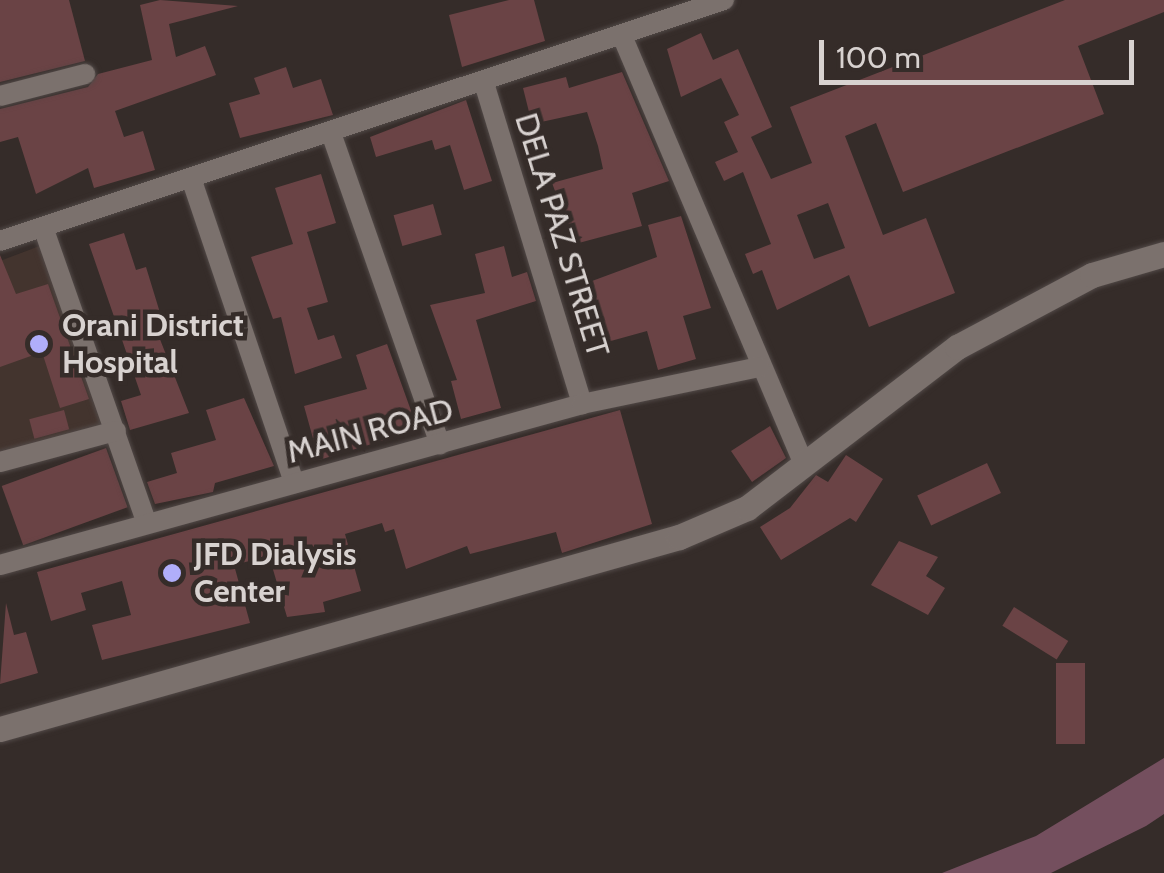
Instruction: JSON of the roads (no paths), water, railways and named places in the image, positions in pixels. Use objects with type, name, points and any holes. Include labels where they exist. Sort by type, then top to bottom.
[{"type":"street","points":[[0,241],[623,38],[724,0]]},
{"type":"street","points":[[623,38],[759,367],[803,462]]},
{"type":"street","points":[[0,96],[85,74]]},
{"type":"street","name":"DELA PAZ STREET","points":[[484,83],[582,404]]},
{"type":"street","points":[[331,134],[440,444]]},
{"type":"street","points":[[191,178],[294,483]]},
{"type":"street","points":[[43,227],[146,521]]},
{"type":"street","points":[[0,729],[679,538],[747,508],[956,347],[1092,274],[1164,254]]},
{"type":"street","name":"MAIN ROAD","points":[[0,565],[146,521],[582,404],[759,367]]},
{"type":"street","points":[[0,462],[116,431]]},
{"type":"place","name":"Orani District Hospital","points":[[39,344]]},
{"type":"place","name":"JFD Dialysis Center","points":[[172,573]]}]
